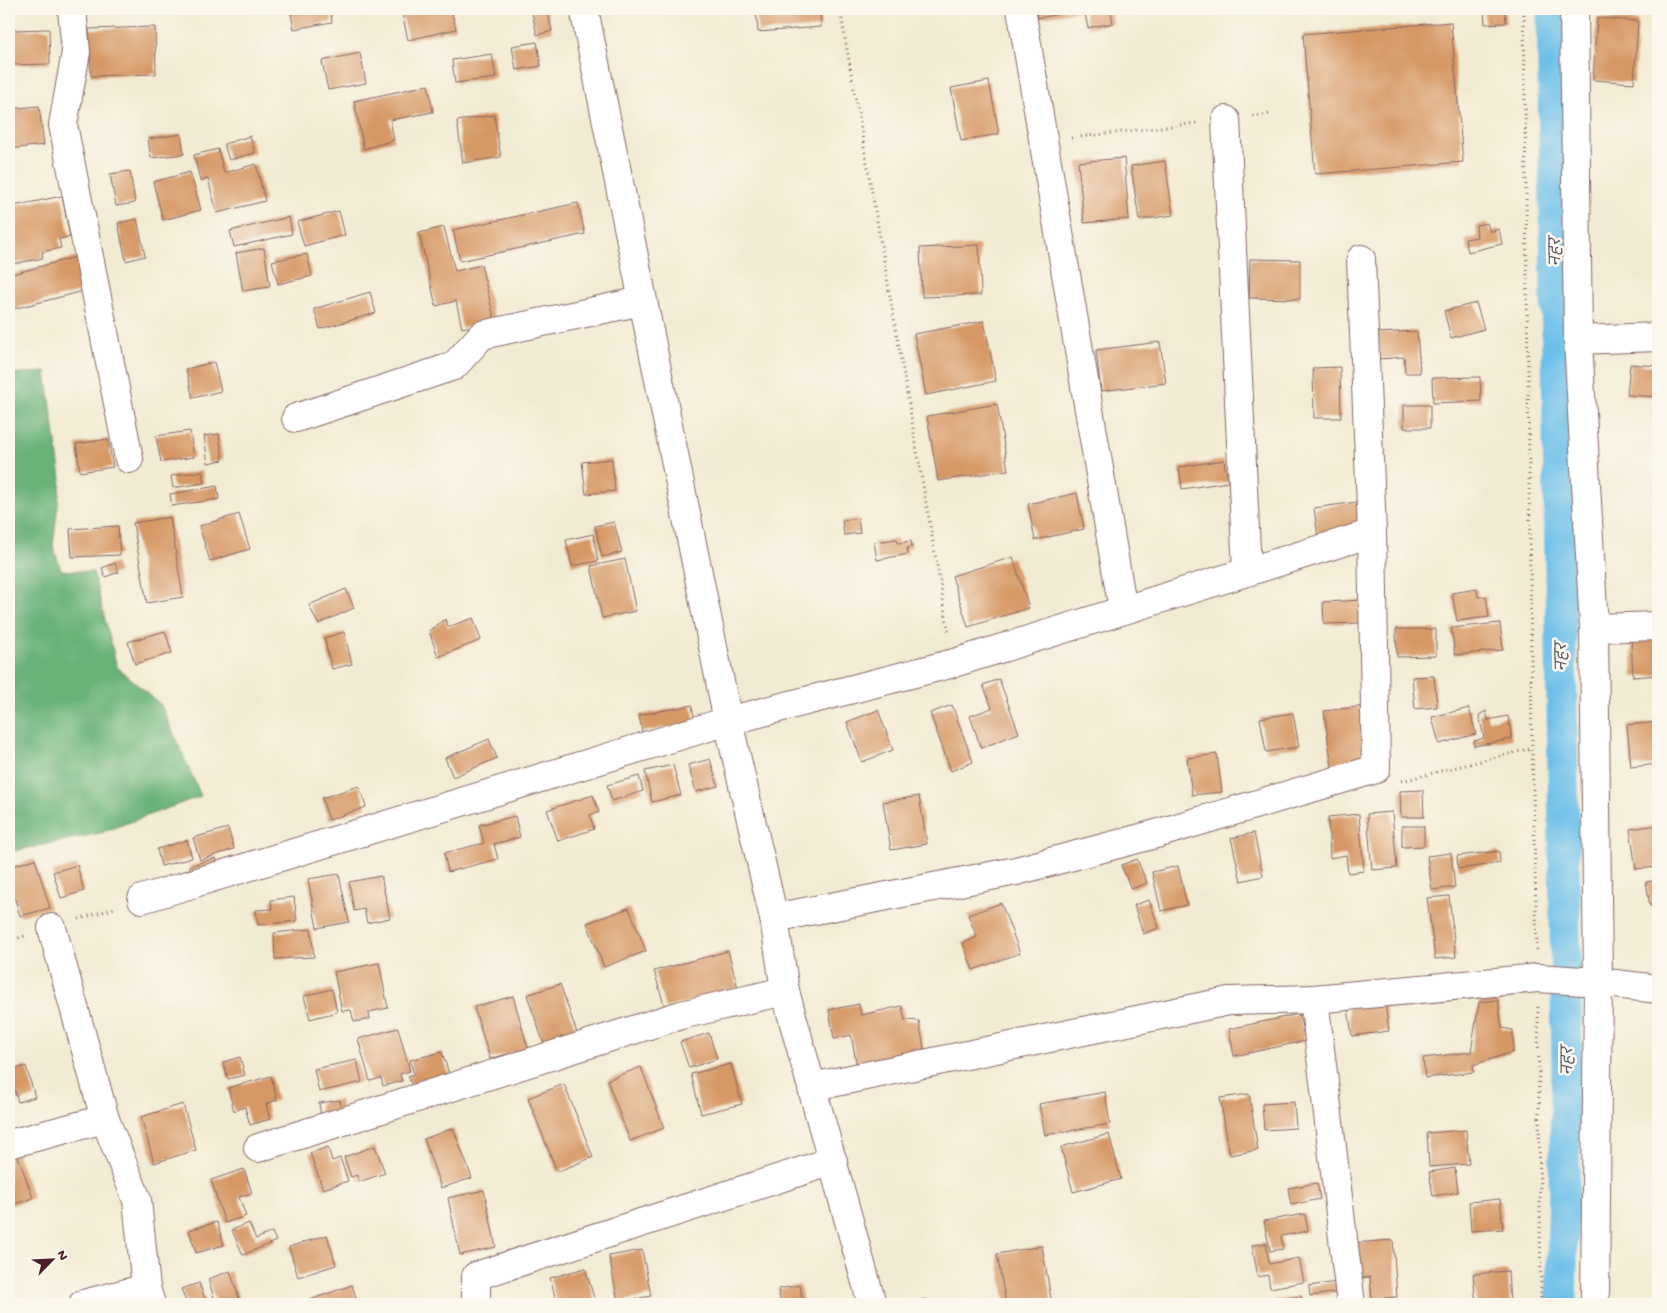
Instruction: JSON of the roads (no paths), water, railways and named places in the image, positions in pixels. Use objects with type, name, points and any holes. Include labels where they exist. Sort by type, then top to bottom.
[{"type":"street","points":[[72,9],[76,52],[63,125],[129,459]]},
{"type":"street","points":[[584,9],[728,722],[774,918],[785,990],[872,1304]]},
{"type":"street","points":[[1021,9],[1123,610]]},
{"type":"street","points":[[1574,9],[1578,340],[1594,628],[1598,982],[1595,1304]]},
{"type":"street","points":[[1226,120],[1247,572]]},
{"type":"street","points":[[774,918],[1016,871],[1156,834],[1376,769],[1372,533],[1361,259]]},
{"type":"street","points":[[296,418],[454,366],[482,335],[642,301]]},
{"type":"street","points":[[1578,340],[1658,337]]},
{"type":"street","points":[[142,899],[728,722],[954,662],[1372,533]]},
{"type":"street","points":[[1594,628],[1658,626]]},
{"type":"street","points":[[52,928],[106,1118],[137,1200],[148,1296],[83,1304]]},
{"type":"street","points":[[812,1088],[1229,1001],[1314,999],[1538,978],[1658,989]]},
{"type":"street","points":[[258,1148],[681,1015],[785,990]]},
{"type":"street","points":[[1314,999],[1351,1304]]},
{"type":"street","points":[[9,1144],[106,1118]]},
{"type":"street","points":[[476,1304],[476,1276],[833,1161]]},
{"type":"waterway","name":"नहर","points":[[1552,9],[1567,1065],[1561,1304]]}]
